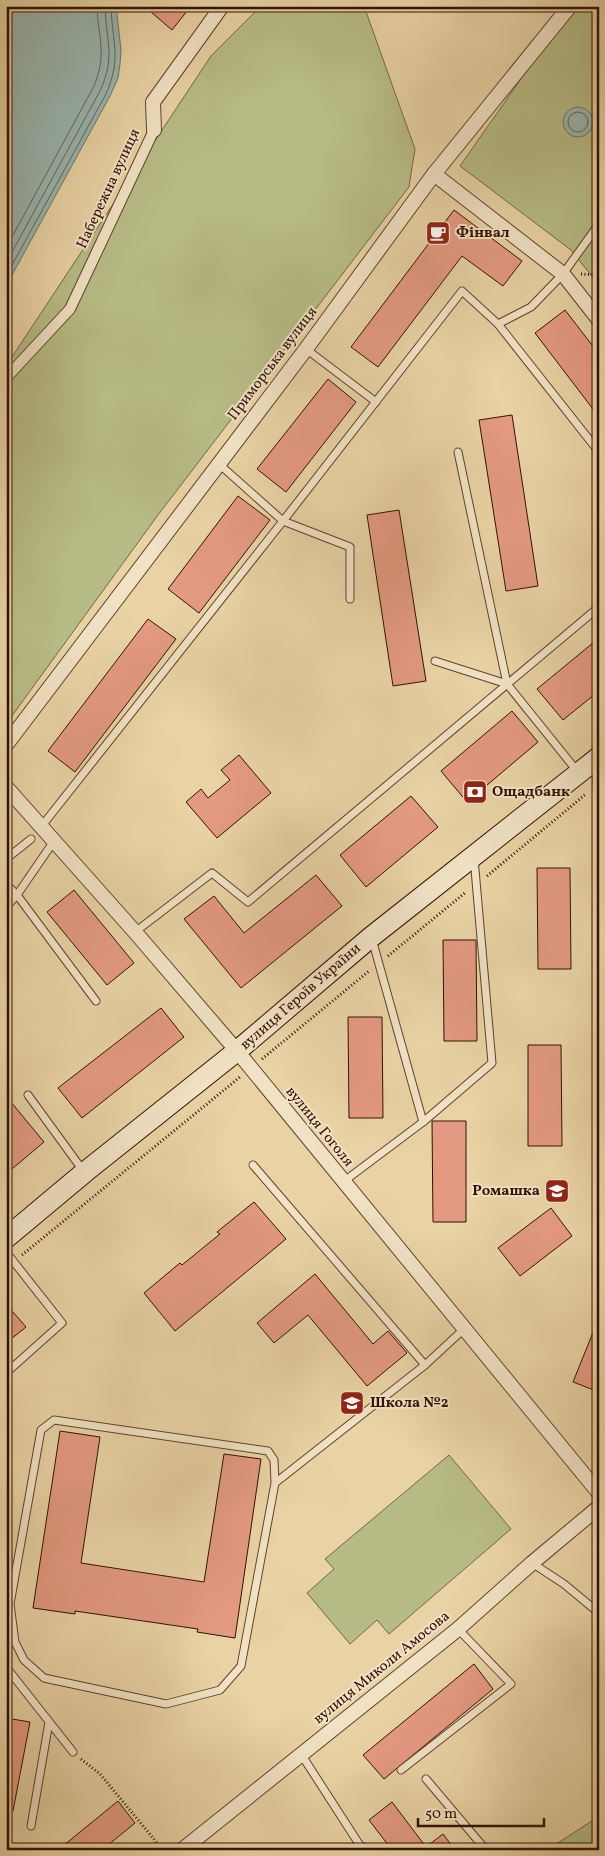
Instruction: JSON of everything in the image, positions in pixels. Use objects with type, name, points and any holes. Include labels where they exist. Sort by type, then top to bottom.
[{"type":"main road","name":"вулиця Героїв України","points":[[6,1238],[85,1172],[237,1051],[371,937],[597,759]]},
{"type":"street","name":"Набережна вулиця","points":[[6,378],[70,309],[154,130],[153,102],[222,6]]},
{"type":"street","name":"Приморська вулиця","points":[[6,744],[219,464],[434,174],[570,6]]},
{"type":"street","points":[[434,174],[563,274],[599,320]]},
{"type":"street","name":"вулиця Гоголя","points":[[6,787],[135,932],[237,1051],[599,1494]]},
{"type":"street","name":"вулиця Миколи Амосова","points":[[182,1850],[458,1629],[599,1507]]},
{"type":"lane","points":[[498,324],[531,307],[563,274],[599,224]]},
{"type":"lane","points":[[41,827],[462,291],[498,324],[599,452]]},
{"type":"lane","points":[[306,348],[376,402]]},
{"type":"lane","points":[[458,452],[508,684],[579,773]]},
{"type":"lane","points":[[219,464],[283,521],[350,547],[350,599]]},
{"type":"lane","points":[[135,932],[212,873],[248,902],[599,607]]},
{"type":"lane","points":[[435,661],[508,684]]},
{"type":"lane","points":[[597,759],[599,822]]},
{"type":"lane","points":[[6,859],[31,839]]},
{"type":"lane","points":[[6,907],[17,895],[54,840]]},
{"type":"lane","points":[[343,1182],[423,1122],[492,1063],[474,856]]},
{"type":"lane","points":[[6,884],[17,895],[96,1001]]},
{"type":"lane","points":[[371,937],[423,1122]]},
{"type":"lane","points":[[28,1095],[85,1172]]},
{"type":"lane","points":[[253,1165],[425,1366]]},
{"type":"lane","points":[[6,1252],[62,1323],[6,1373]]},
{"type":"lane","points":[[275,1483],[274,1460],[268,1451],[54,1420],[41,1430],[10,1604],[15,1642],[24,1660],[44,1678],[166,1704],[220,1690],[241,1666],[275,1483],[425,1366],[464,1329]]},
{"type":"lane","points":[[532,1563],[564,1584],[599,1613]]},
{"type":"lane","points":[[401,1770],[511,1684],[458,1629]]},
{"type":"lane","points":[[6,1667],[73,1752]]},
{"type":"lane","points":[[31,1826],[50,1722]]},
{"type":"lane","points":[[300,1754],[359,1844],[365,1850]]},
{"type":"lane","points":[[426,1780],[486,1850]]},
{"type":"path","points":[[14,1262],[597,786]]},
{"type":"path","points":[[73,1752],[100,1774],[163,1850]]},
{"type":"green space","points":[[261,6],[364,6],[415,149],[409,187],[158,515],[6,724],[6,366],[211,56]]},
{"type":"green space","points":[[572,6],[599,6],[599,285],[571,250],[460,166]]},
{"type":"green space","points":[[449,1455],[511,1529],[389,1634],[377,1620],[350,1644],[307,1593],[334,1569],[325,1559]]},
{"type":"green space","points":[[598,1817],[599,1850],[547,1850]]},
{"type":"water","points":[[6,6],[116,6],[121,50],[118,78],[110,96],[6,286]]},
{"type":"water","points":[[578,107],[589,111],[593,122],[589,133],[578,137],[567,133],[563,122],[567,111]]},
{"type":"building","points":[[144,6],[191,6],[172,30]]},
{"type":"building","points":[[454,210],[522,261],[503,286],[462,256],[378,367],[351,347]]},
{"type":"building","points":[[565,310],[599,354],[599,417],[535,333]]},
{"type":"building","points":[[328,379],[356,402],[286,492],[257,469]]},
{"type":"building","points":[[512,415],[538,586],[506,591],[479,420]]},
{"type":"building","points":[[238,496],[270,520],[199,613],[168,589]]},
{"type":"building","points":[[399,510],[426,681],[393,686],[367,515]]},
{"type":"building","points":[[148,619],[176,639],[75,772],[48,751]]},
{"type":"building","points":[[599,638],[599,691],[563,720],[537,689]]},
{"type":"building","points":[[512,711],[538,742],[467,802],[441,771]]},
{"type":"building","points":[[239,755],[271,793],[217,838],[186,802],[201,789],[208,798],[230,780],[221,770]]},
{"type":"building","points":[[411,796],[438,827],[366,887],[340,855]]},
{"type":"building","points":[[537,868],[570,868],[571,969],[538,969]]},
{"type":"building","points":[[316,875],[342,906],[241,988],[184,919],[214,896],[244,933]]},
{"type":"building","points":[[74,890],[134,963],[107,985],[47,912]]},
{"type":"building","points":[[443,940],[476,940],[477,1041],[444,1041]]},
{"type":"building","points":[[161,1008],[184,1037],[82,1118],[58,1088]]},
{"type":"building","points":[[348,1017],[382,1017],[383,1118],[349,1118]]},
{"type":"building","points":[[528,1045],[561,1045],[562,1146],[528,1146]]},
{"type":"building","points":[[6,1096],[44,1142],[6,1174]]},
{"type":"building","points":[[432,1121],[466,1121],[466,1222],[433,1222]]},
{"type":"building","points":[[254,1202],[286,1239],[175,1331],[144,1293],[180,1263],[182,1265],[220,1234],[217,1232]]},
{"type":"building","points":[[551,1208],[572,1236],[520,1276],[498,1248]]},
{"type":"building","points":[[315,1274],[373,1344],[388,1331],[407,1353],[367,1386],[308,1315],[274,1343],[257,1323]]},
{"type":"building","points":[[6,1304],[26,1327],[6,1343]]},
{"type":"building","points":[[599,1320],[599,1392],[573,1382]]},
{"type":"building","points":[[60,1431],[100,1437],[81,1563],[204,1582],[224,1454],[261,1459],[235,1638],[197,1632],[198,1629],[75,1611],[75,1614],[33,1608]]},
{"type":"building","points":[[474,1664],[493,1689],[384,1779],[363,1755]]},
{"type":"building","points":[[6,1718],[30,1722],[13,1811],[6,1810]]},
{"type":"building","points":[[118,1801],[135,1823],[102,1850],[58,1850]]},
{"type":"building","points":[[392,1802],[426,1847],[443,1834],[455,1850],[392,1850],[369,1820]]},
{"type":"place","name":"Фінвал","points":[[438,233]]},
{"type":"place","name":"Ощадбанк","points":[[475,792]]},
{"type":"place","name":"Ромашка","points":[[557,1191]]},
{"type":"place","name":"Школа №2","points":[[352,1403]]}]
